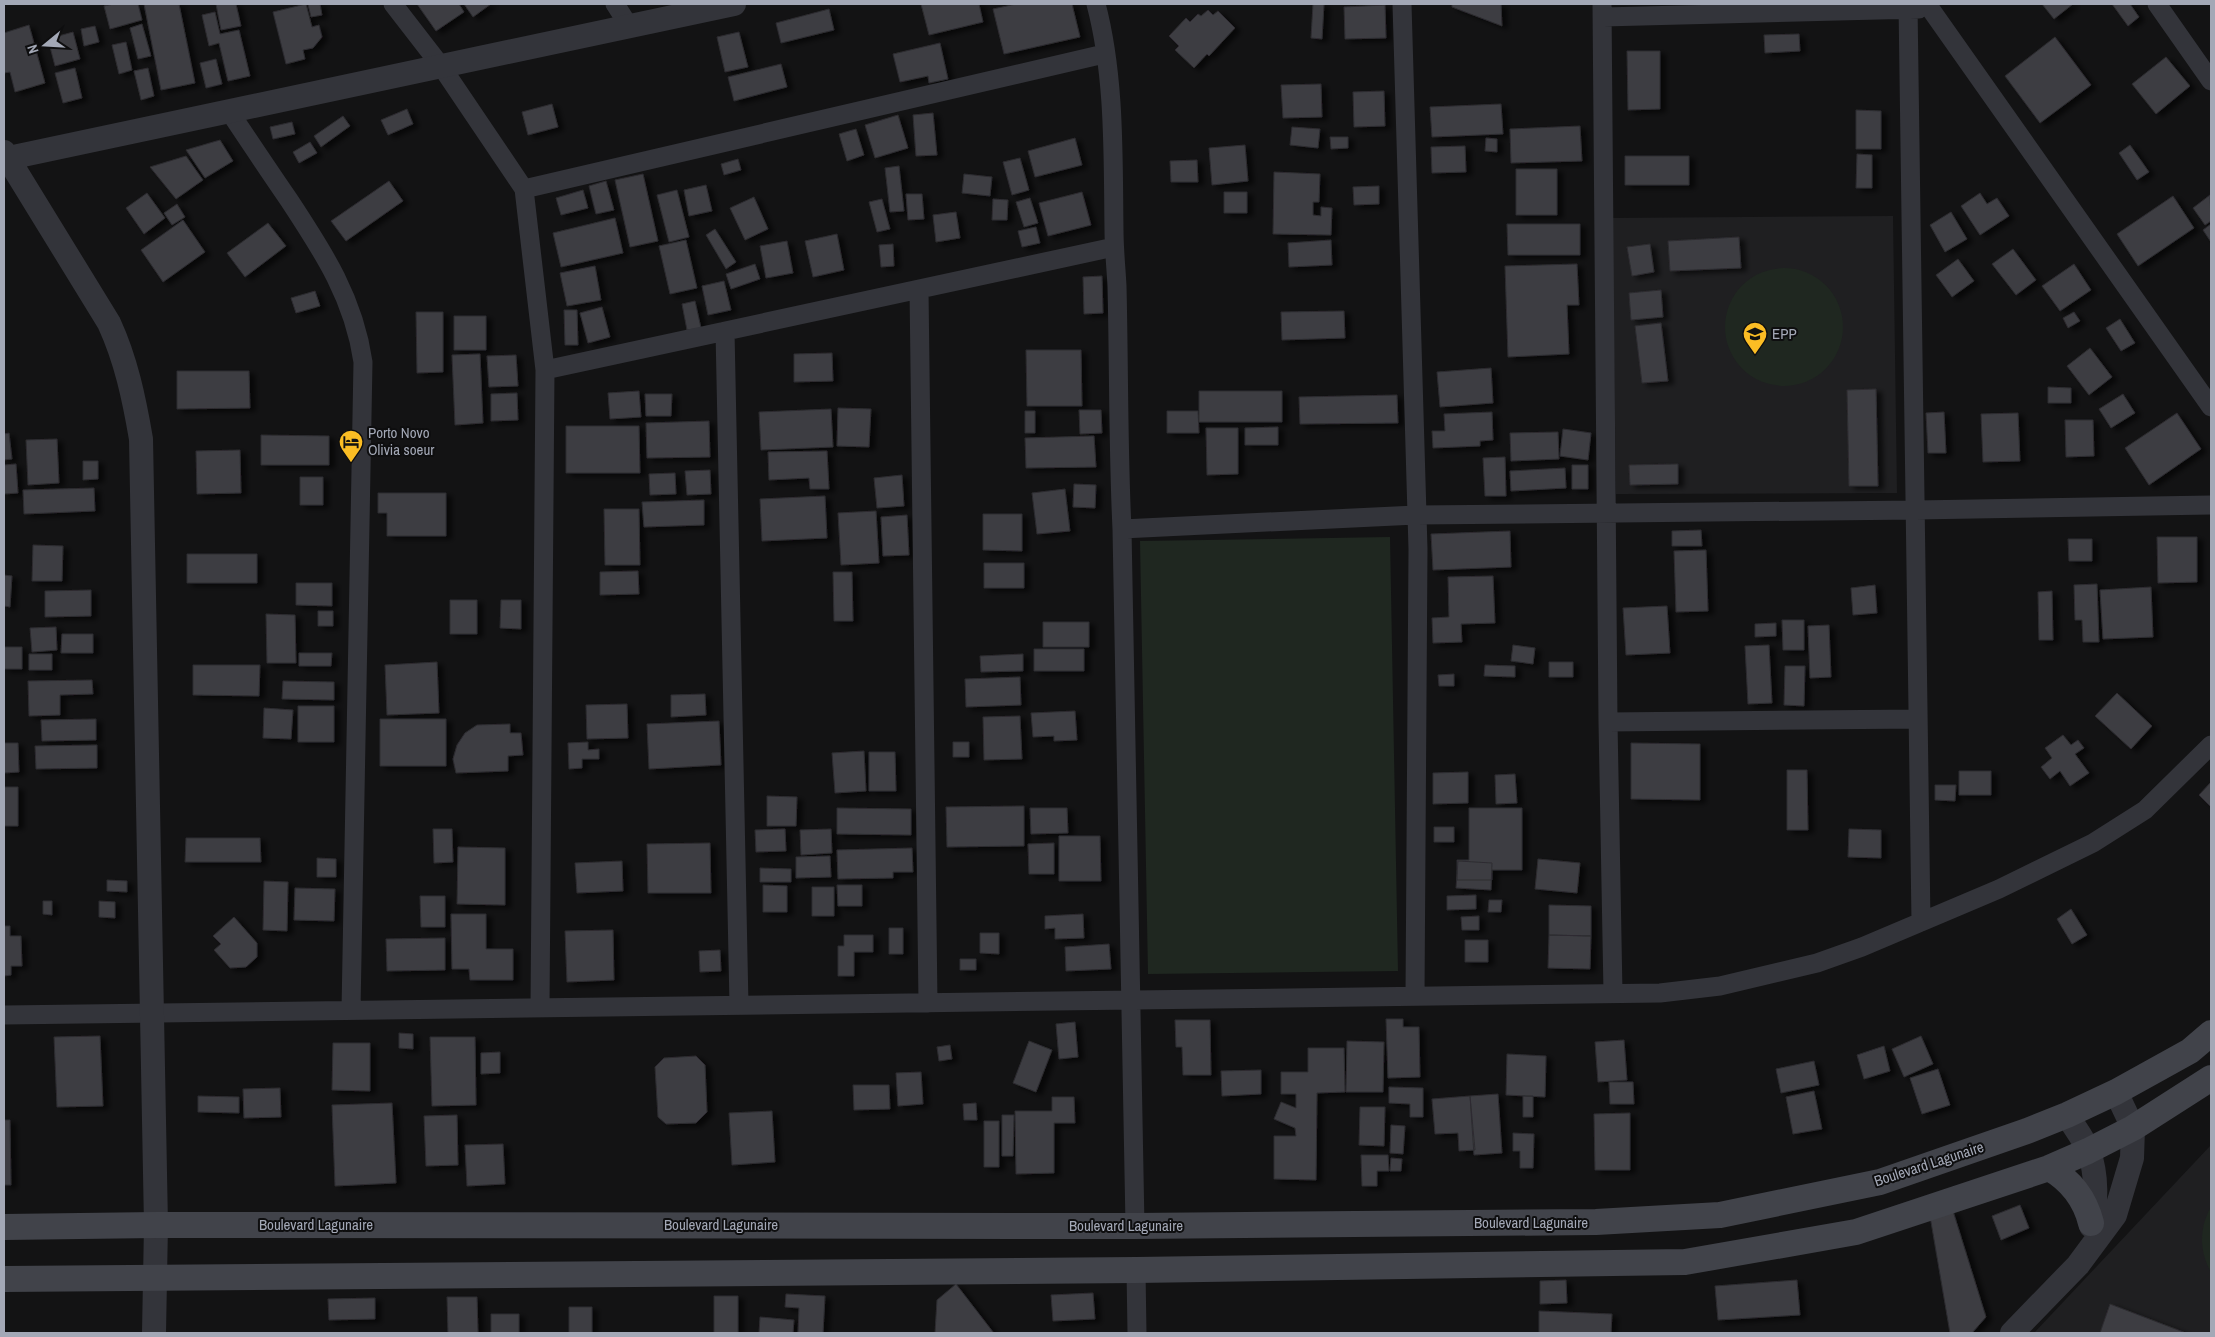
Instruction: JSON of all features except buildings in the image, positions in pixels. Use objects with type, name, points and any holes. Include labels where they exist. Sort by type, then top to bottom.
[{"type":"main road","name":"Boulevard Lagunaire","points":[[4,1227],[156,1225],[1135,1226],[1596,1222],[1720,1215],[1880,1182],[2068,1115],[2116,1092],[2190,1051],[2211,1034]]},
{"type":"main road","points":[[4,1279],[1136,1270],[1684,1262],[1856,1232],[2049,1168],[2133,1128],[2211,1078]]},
{"type":"main road","points":[[2049,1168],[2060,1174],[2073,1187],[2088,1209],[2091,1223]]},
{"type":"street","points":[[392,4],[441,66],[524,189],[545,370],[540,1008]]},
{"type":"street","points":[[615,4],[629,26]]},
{"type":"street","points":[[154,1333],[156,1225],[150,1013],[141,439],[134,397],[122,352],[109,323],[5,156],[229,111],[734,4]]},
{"type":"street","points":[[1096,4],[1104,54],[1112,144],[1114,247],[1117,285],[1118,454],[1122,529],[1135,1226]]},
{"type":"street","points":[[1402,4],[1418,549],[1414,996]]},
{"type":"street","points":[[2157,4],[2211,81]]},
{"type":"street","points":[[1613,994],[1608,722],[1603,10],[1929,6],[2211,407]]},
{"type":"street","points":[[1908,7],[1922,922]]},
{"type":"street","points":[[524,189],[1104,54]]},
{"type":"street","points":[[229,111],[321,248],[350,305],[359,334],[362,353],[351,1010]]},
{"type":"street","points":[[545,370],[1114,247]]},
{"type":"street","points":[[919,289],[928,1003]]},
{"type":"street","points":[[725,331],[739,1005]]},
{"type":"street","points":[[1122,529],[1416,515],[2211,505]]},
{"type":"street","points":[[1608,722],[1918,720]]},
{"type":"street","points":[[4,1015],[1613,994],[1660,993],[1720,986],[1818,963],[1999,889],[2093,844],[2145,810],[2211,745]]},
{"type":"street","points":[[2012,1333],[2078,1265],[2115,1215],[2132,1158],[2133,1128],[2116,1092]]},
{"type":"street","points":[[2032,1312],[2089,1230],[2095,1213],[2093,1168],[2088,1151],[2068,1115]]},
{"type":"street","points":[[1136,1270],[1138,1333]]},
{"type":"shaded area","name":"EPP","points":[[1893,216],[1897,493],[1616,494],[1612,218]]},
{"type":"shaded area","points":[[1784,268],[1807,272],[1826,285],[1839,304],[1843,327],[1839,350],[1826,369],[1807,382],[1784,386],[1761,382],[1742,369],[1729,350],[1725,327],[1729,304],[1742,285],[1761,272]]},
{"type":"shaded area","points":[[1390,537],[1398,971],[1148,974],[1140,541]]},
{"type":"shaded area","points":[[2211,1145],[2211,1333],[2034,1333]]},
{"type":"shaded area","points":[[2211,1207],[2211,1272],[2204,1256],[2202,1240],[2204,1223]]},
{"type":"place","name":"EPP","points":[[1755,355]]},
{"type":"place","name":"Porto Novo Olivia soeur","points":[[351,463]]}]
